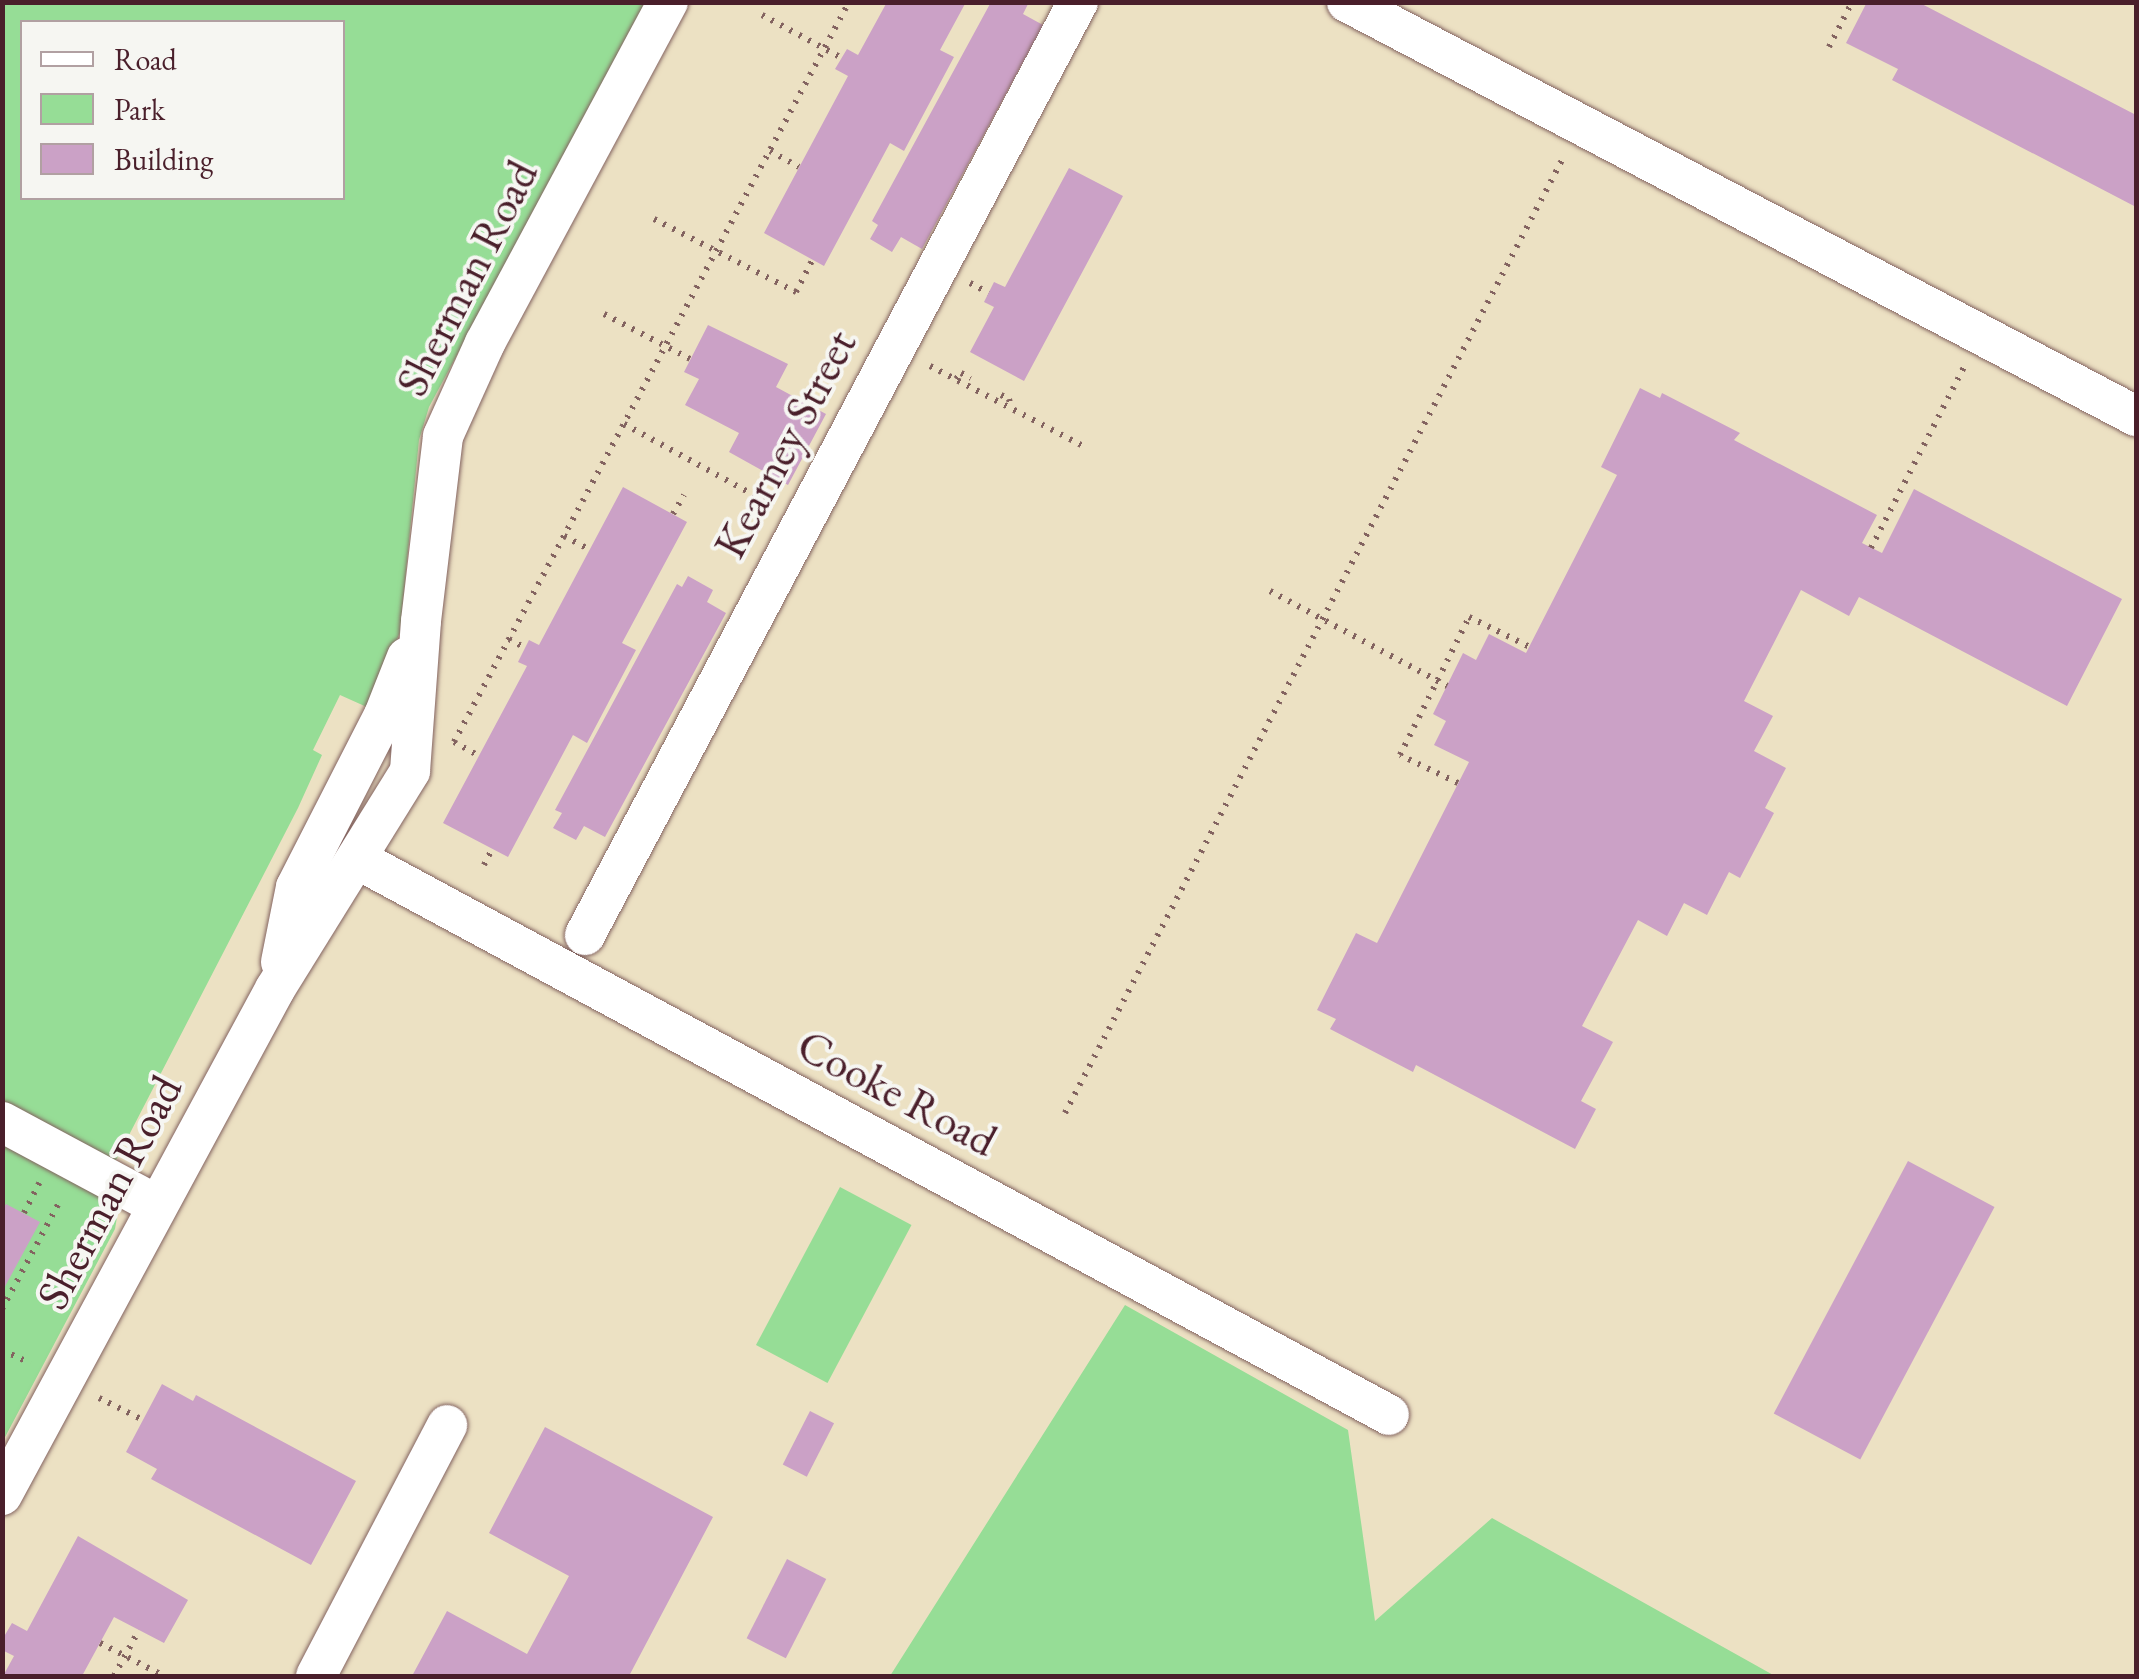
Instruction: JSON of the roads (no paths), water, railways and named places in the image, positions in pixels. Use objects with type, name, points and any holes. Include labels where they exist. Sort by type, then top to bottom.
[{"type":"street","name":"Sherman Road","points":[[421,621],[442,436],[485,343],[668,2]]},
{"type":"street","name":"Kearney Street","points":[[585,935],[1078,2]]},
{"type":"street","points":[[1348,2],[2136,416]]},
{"type":"street","points":[[275,989],[410,771],[421,621]]},
{"type":"street","points":[[275,989],[296,887],[384,715],[421,621]]},
{"type":"street","name":"Cooke Road","points":[[357,858],[1390,1414]]},
{"type":"street","name":"Sherman Road","points":[[2,1495],[275,989]]},
{"type":"street","points":[[2,1122],[158,1205]]},
{"type":"street","points":[[316,1676],[447,1425]]}]
